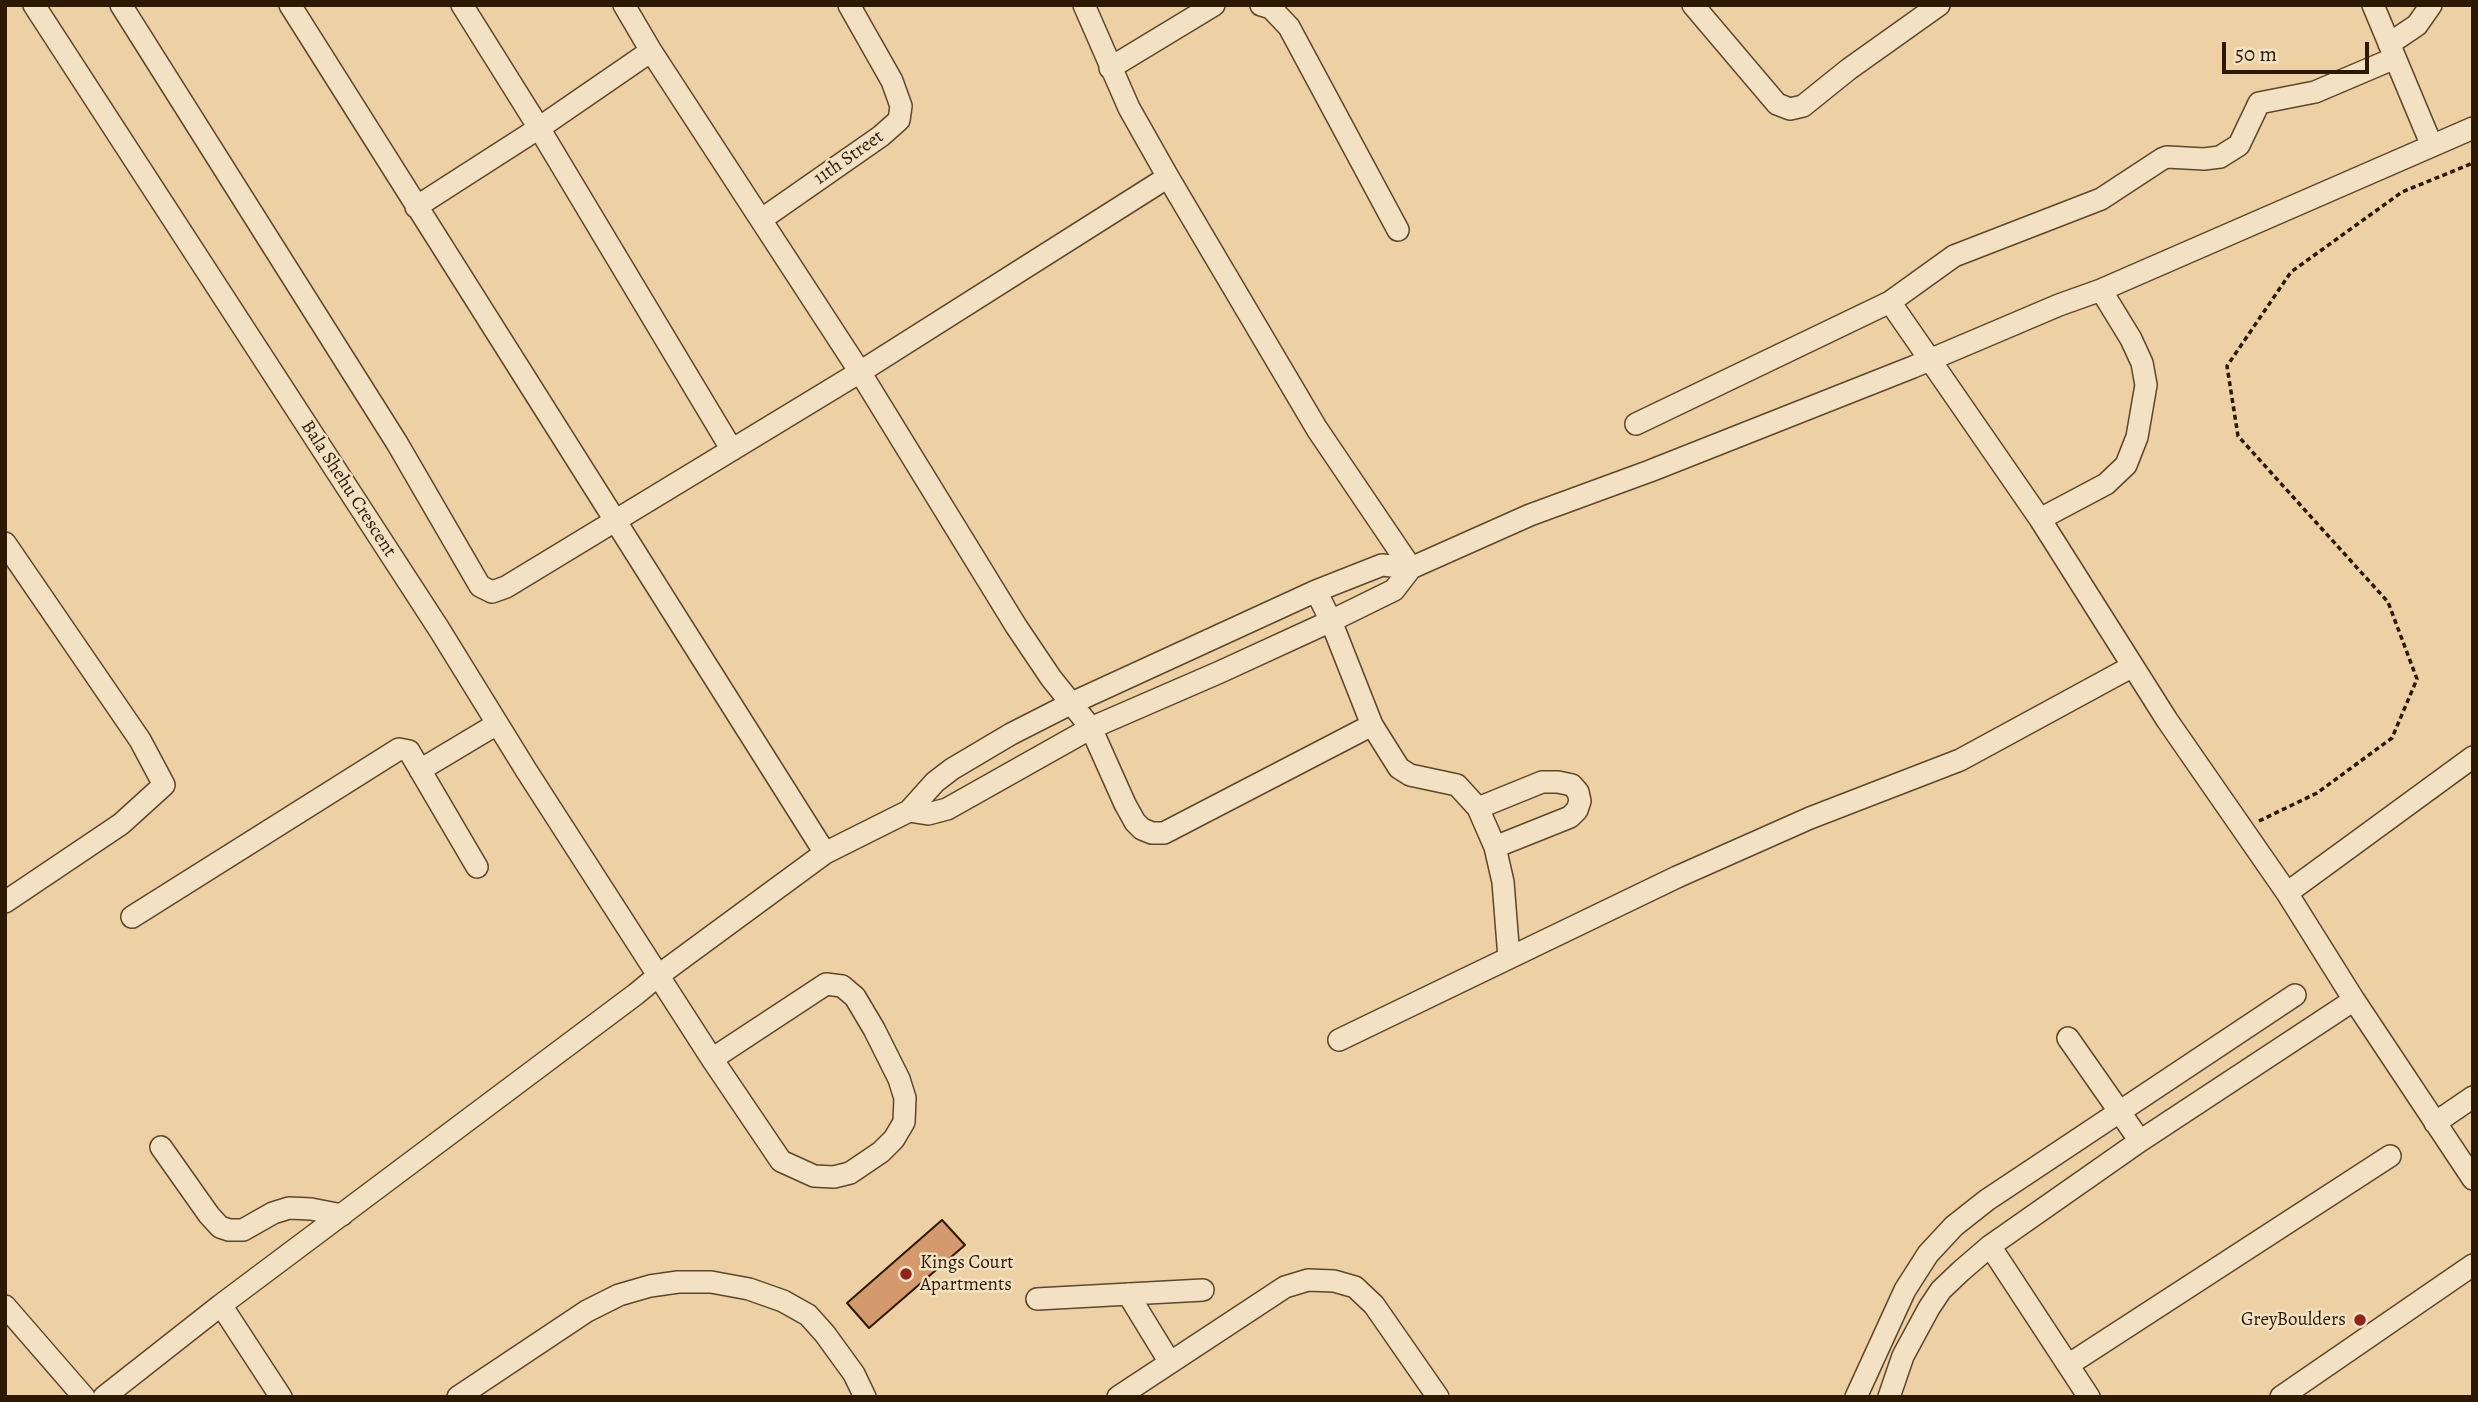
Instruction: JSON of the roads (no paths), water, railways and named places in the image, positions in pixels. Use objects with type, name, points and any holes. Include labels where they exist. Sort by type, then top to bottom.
[{"type":"street","name":"Bala Shehu Crescent","points":[[34,5],[439,628],[497,724],[712,1059]]},
{"type":"street","points":[[121,5],[397,443],[480,586],[492,592],[506,587],[860,372],[1168,177]]},
{"type":"street","points":[[290,5],[825,853]]},
{"type":"street","points":[[462,5],[732,450]]},
{"type":"street","points":[[624,5],[651,51],[860,372],[1017,626],[1051,678],[1091,728],[1135,822],[1142,829],[1158,834],[1182,824],[1372,725]]},
{"type":"street","name":"11th Street","points":[[762,219],[881,136],[899,120],[901,106],[896,88],[849,5]]},
{"type":"street","points":[[1084,5],[1129,108],[1168,177],[1318,429],[1411,568]]},
{"type":"street","points":[[1110,68],[1214,5]]},
{"type":"street","points":[[1261,5],[1270,8],[1289,27],[1398,230]]},
{"type":"street","points":[[1693,5],[1777,104],[1790,109],[1802,106],[1939,5]]},
{"type":"street","points":[[2373,5],[2432,146]]},
{"type":"street","points":[[1636,424],[1889,302],[1954,256],[2101,199],[2168,156],[2204,159],[2220,157],[2239,145],[2259,103],[2315,92],[2392,51],[2417,25],[2431,5]]},
{"type":"street","points":[[416,207],[539,128],[651,51]]},
{"type":"street","points":[[909,811],[928,814],[947,809],[1091,728],[1331,621],[1394,590],[1411,568],[1530,515],[1766,426],[2101,290],[2473,128]]},
{"type":"street","points":[[2040,519],[2106,484],[2126,465],[2137,437],[2146,385],[2142,363],[2132,339],[2101,290]]},
{"type":"street","points":[[1889,302],[2040,519],[2167,720],[2287,893],[2473,1179]]},
{"type":"street","points":[[5,543],[140,740],[164,785],[121,824],[5,902]]},
{"type":"street","points":[[104,1397],[221,1305],[478,1114],[659,975],[825,853],[909,811],[935,782],[952,769],[1011,734],[1072,703],[1316,592],[1382,565],[1411,568]]},
{"type":"street","points":[[1316,592],[1331,621],[1372,725],[1399,768],[1410,775],[1457,785],[1478,808],[1495,847],[1503,882],[1510,958]]},
{"type":"street","points":[[1339,1040],[1677,877],[1798,823],[1960,760],[2133,666]]},
{"type":"street","points":[[420,770],[497,724]]},
{"type":"street","points":[[132,917],[399,750],[409,751],[477,867]]},
{"type":"street","points":[[2287,893],[2473,757]]},
{"type":"street","points":[[1478,808],[1542,782],[1572,785],[1578,792],[1580,801],[1577,810],[1570,817],[1495,847]]},
{"type":"street","points":[[826,984],[842,986],[855,997],[887,1054],[905,1098],[904,1122],[894,1139],[867,1164],[842,1175],[814,1176],[781,1161],[712,1059],[826,984]]},
{"type":"street","points":[[1856,1397],[1905,1290],[1928,1254],[1954,1226],[1987,1200],[2295,995]]},
{"type":"street","points":[[1889,1397],[1903,1356],[1941,1290],[1990,1246],[2140,1141],[2354,999]]},
{"type":"street","points":[[2068,1038],[2140,1141]]},
{"type":"street","points":[[2435,1123],[2473,1097]]},
{"type":"street","points":[[161,1147],[220,1227],[243,1230],[273,1213],[289,1208],[342,1215]]},
{"type":"street","points":[[2068,1365],[2390,1156]]},
{"type":"street","points":[[1990,1246],[2089,1397]]},
{"type":"street","points":[[2281,1397],[2473,1265]]},
{"type":"street","points":[[1118,1397],[1285,1287],[1308,1280],[1334,1281],[1355,1287],[1374,1305],[1438,1397]]},
{"type":"street","points":[[458,1397],[587,1311],[619,1296],[650,1286],[678,1282],[711,1282],[749,1289],[783,1301],[808,1315],[854,1374],[865,1397]]},
{"type":"street","points":[[1037,1299],[1203,1290]]},
{"type":"street","points":[[1128,1294],[1169,1361]]},
{"type":"street","points":[[221,1305],[281,1397]]},
{"type":"street","points":[[5,1306],[84,1397]]},
{"type":"place","name":"Kings Court Apartments","points":[[906,1274]]},
{"type":"place","name":"GreyBoulders","points":[[2360,1320]]}]
